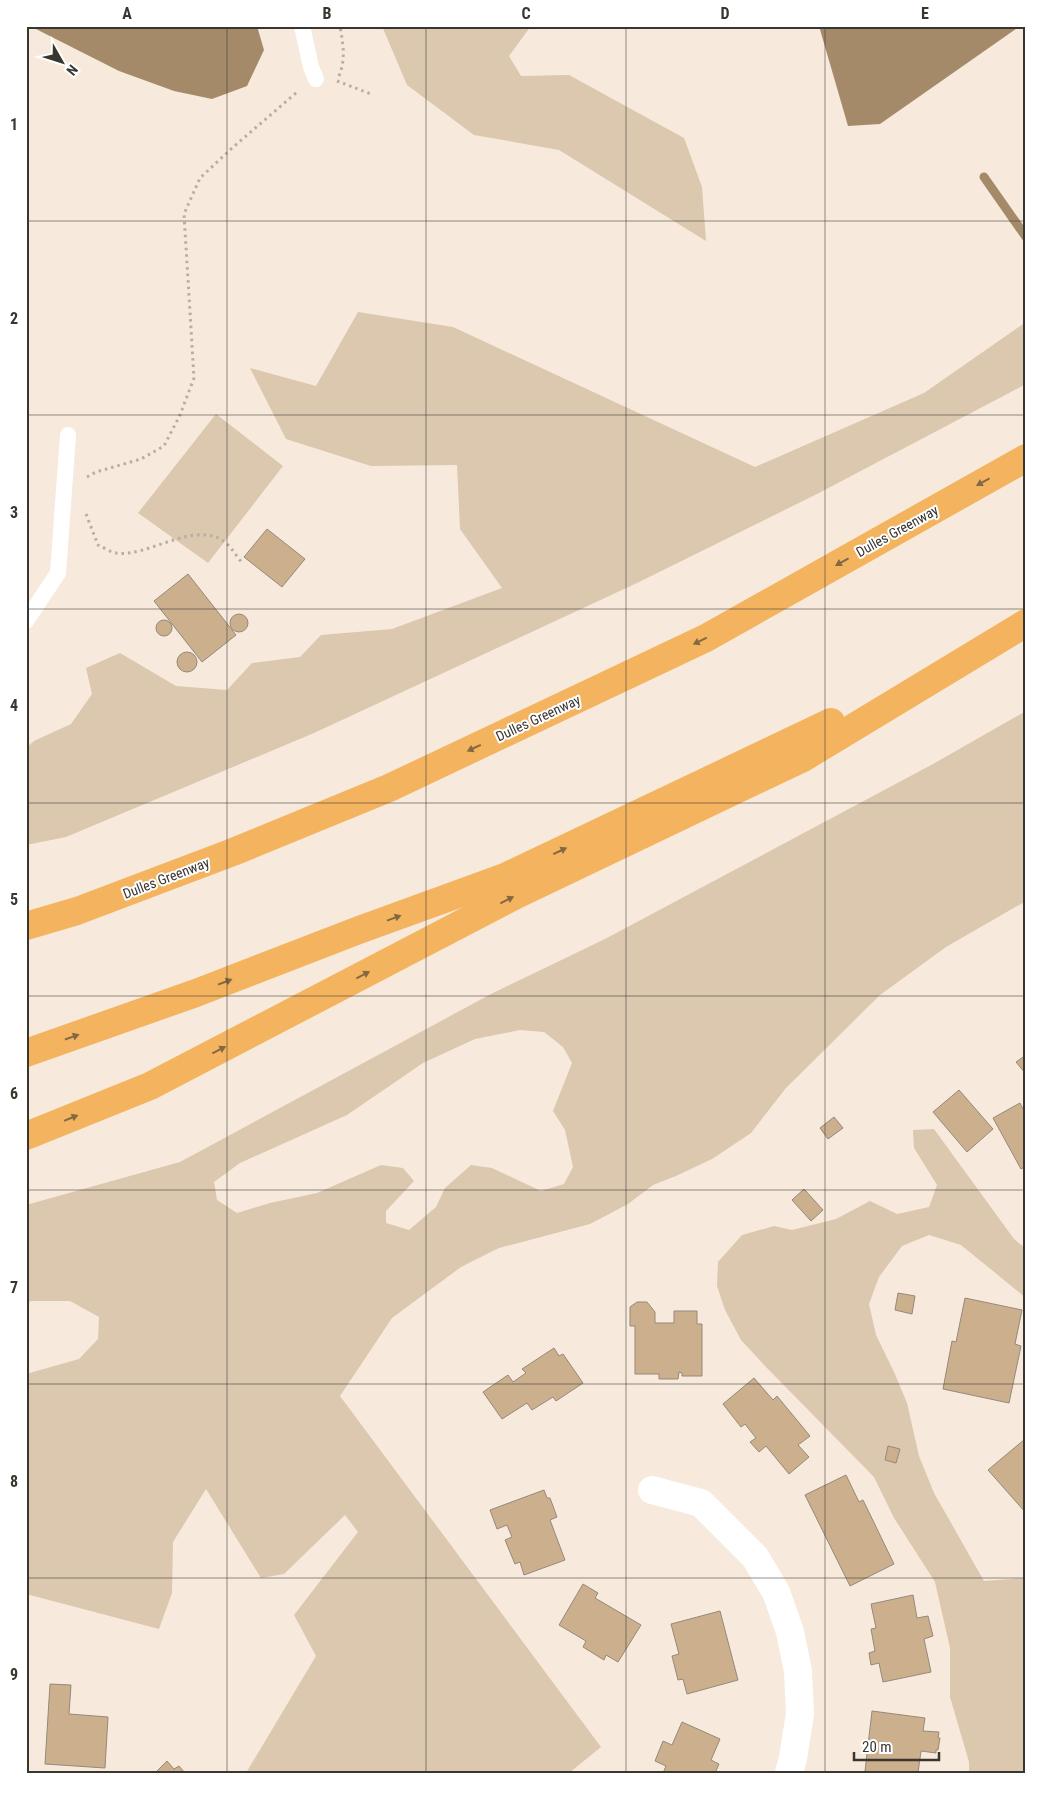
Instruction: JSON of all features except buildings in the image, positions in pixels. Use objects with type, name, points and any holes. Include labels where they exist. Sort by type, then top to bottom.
[{"type":"highway","name":"Dulles Greenway","points":[[26,926],[77,911],[234,852],[389,788],[706,638],[1026,458]]},
{"type":"highway","points":[[26,1052],[196,993],[359,930],[505,877],[905,687],[1026,623]]},
{"type":"highway","points":[[26,1136],[150,1086],[518,894],[803,758],[1026,623]]},
{"type":"street","points":[[652,1490],[701,1503],[755,1556],[776,1592],[790,1632],[798,1671],[800,1714],[789,1773]]},
{"type":"lane","points":[[302,26],[310,67],[316,79]]},
{"type":"lane","points":[[26,621],[58,573],[68,435]]},
{"type":"path","points":[[337,81],[342,70],[344,52],[340,26]]},
{"type":"path","points":[[82,480],[96,472],[141,459],[164,446],[180,415],[194,378],[184,214],[200,178],[289,98],[316,79],[337,81],[371,94]]},
{"type":"path","points":[[85,510],[98,545],[115,553],[131,552],[184,537],[211,535],[226,543],[243,564]]},
{"type":"shaded area","points":[[30,26],[257,26],[264,50],[247,86],[212,99],[174,91],[119,71]]},
{"type":"shaded area","points":[[382,26],[531,26],[509,56],[521,76],[569,75],[684,138],[702,187],[706,241],[559,150],[474,135],[407,85]]},
{"type":"shaded area","points":[[819,26],[1020,26],[880,124],[848,126]]},
{"type":"shaded area","points":[[358,312],[453,327],[755,467],[924,393],[1026,322],[1026,384],[817,494],[637,583],[314,733],[66,837],[26,845],[26,748],[34,741],[71,724],[92,694],[86,668],[120,653],[176,686],[227,690],[252,663],[300,657],[321,635],[392,629],[502,588],[460,529],[457,465],[371,466],[286,439],[250,368],[316,386]]},
{"type":"shaded area","points":[[216,414],[283,466],[208,563],[138,513]]},
{"type":"shaded area","points":[[1026,711],[1026,901],[946,947],[880,995],[786,1088],[751,1133],[712,1159],[653,1185],[628,1204],[590,1224],[499,1248],[461,1267],[392,1318],[340,1396],[601,1747],[569,1773],[246,1773],[316,1656],[294,1615],[358,1532],[345,1515],[284,1574],[261,1578],[206,1489],[173,1542],[172,1593],[159,1629],[26,1594],[26,1374],[79,1359],[98,1339],[99,1317],[70,1301],[31,1301],[26,1303],[26,1205],[180,1162],[491,994],[605,939],[933,764]],"holes":[[[520,1030],[544,1032],[563,1047],[572,1063],[553,1111],[565,1130],[573,1167],[564,1184],[541,1191],[492,1168],[471,1165],[445,1188],[436,1207],[409,1230],[386,1223],[386,1211],[414,1181],[403,1168],[381,1165],[317,1193],[270,1203],[237,1213],[217,1200],[214,1182],[240,1163],[347,1115],[423,1063],[475,1039]]]},
{"type":"shaded area","points":[[934,1129],[1014,1239],[1026,1249],[1026,1298],[961,1245],[929,1235],[902,1246],[879,1277],[869,1304],[876,1335],[907,1403],[919,1456],[934,1493],[984,1581],[1026,1578],[1026,1773],[969,1773],[969,1762],[950,1697],[950,1648],[935,1582],[894,1518],[874,1477],[741,1340],[725,1310],[717,1286],[718,1262],[742,1235],[774,1226],[792,1230],[836,1219],[870,1201],[897,1214],[929,1207],[937,1185],[914,1148],[913,1130]]},
{"type":"waterway","points":[[984,177],[1026,237]]}]
